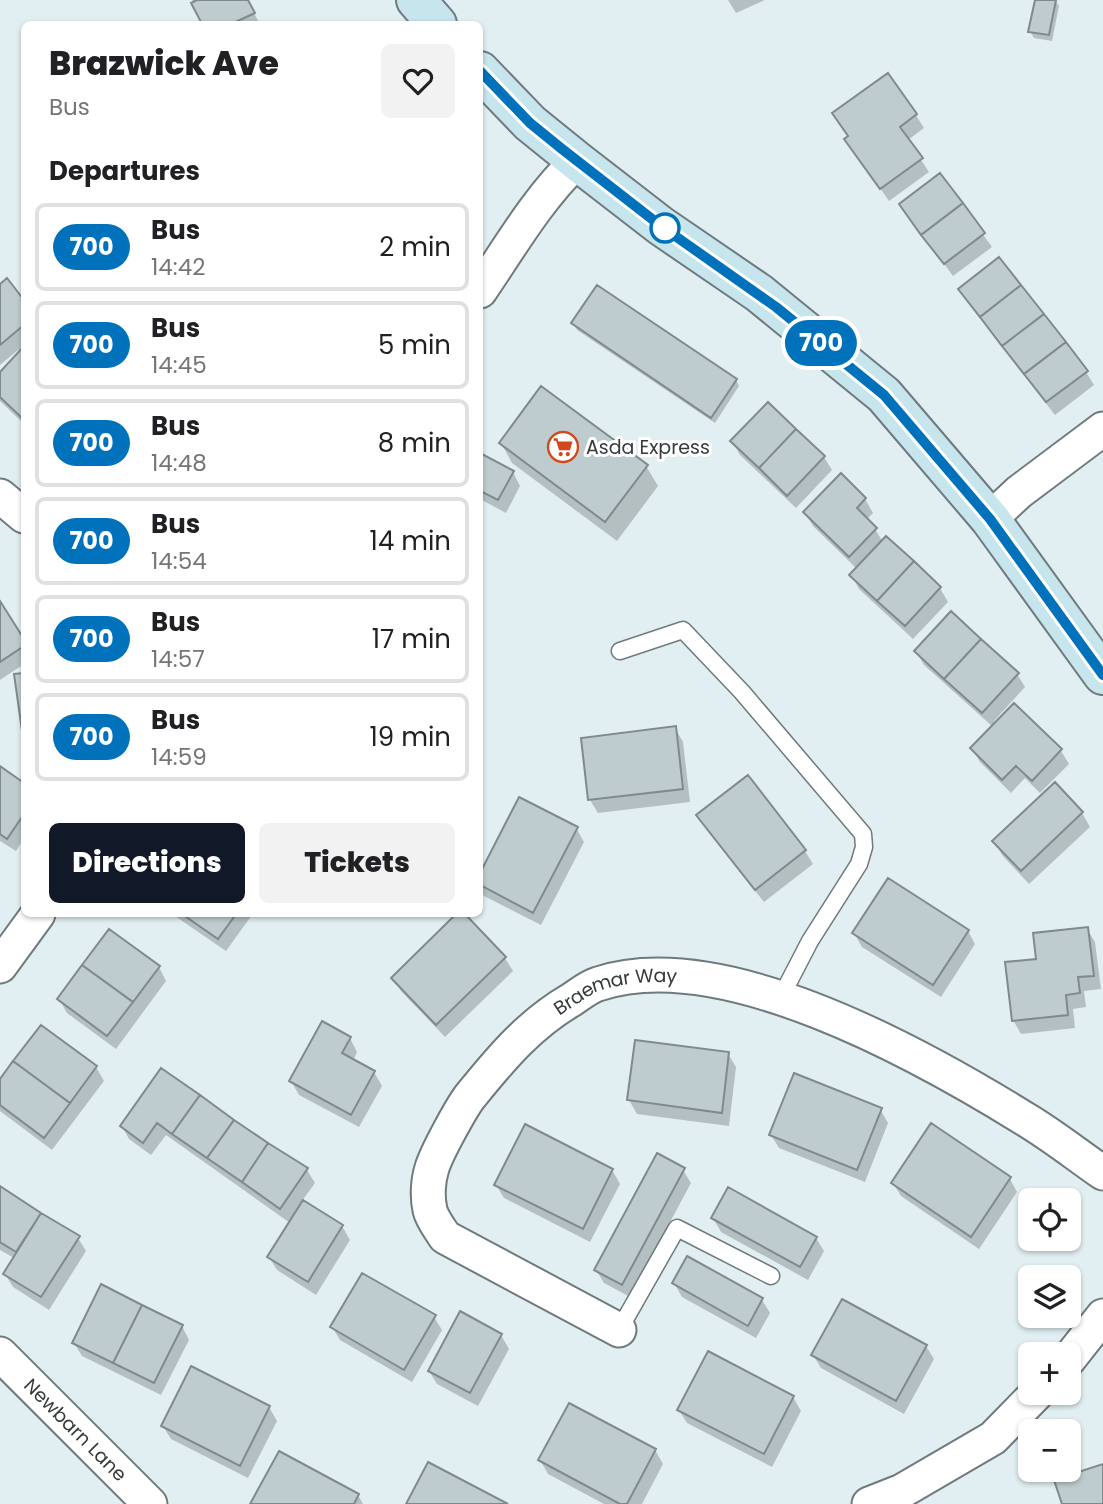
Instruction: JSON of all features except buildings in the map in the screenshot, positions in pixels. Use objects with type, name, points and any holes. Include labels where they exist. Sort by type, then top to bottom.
[{"type":"main road","points":[[416,0],[434,21]]},
{"type":"main road","points":[[483,74],[530,123],[661,226],[759,293],[884,395],[990,519],[1103,675]]},
{"type":"street","points":[[483,287],[536,209],[561,177],[578,161]]},
{"type":"street","points":[[990,519],[1019,492],[1103,429]]},
{"type":"street","points":[[0,496],[21,514]]},
{"type":"street","points":[[0,966],[36,917]]},
{"type":"street","name":"Braemar Way","points":[[619,1330],[445,1237],[430,1211],[428,1187],[432,1167],[468,1098],[513,1044],[547,1014],[596,985],[629,977],[673,974],[781,997],[835,1018],[927,1063],[1027,1120],[1103,1173]]},
{"type":"street","points":[[1081,1344],[1103,1316]]},
{"type":"street","name":"Newbarn Lane","points":[[0,1354],[150,1504]]},
{"type":"street","points":[[869,1504],[904,1497],[993,1438],[1025,1405]]},
{"type":"lane","points":[[620,651],[683,630],[741,692],[863,834],[864,846],[859,864],[810,941],[781,997]]},
{"type":"lane","points":[[619,1330],[677,1228],[771,1276]]},
{"type":"bus line","name":"700","points":[[483,74],[530,123],[562,149],[661,226],[776,307],[884,395],[990,519],[1103,675]]},
{"type":"place","name":"Asda Express","points":[[563,447]]}]
